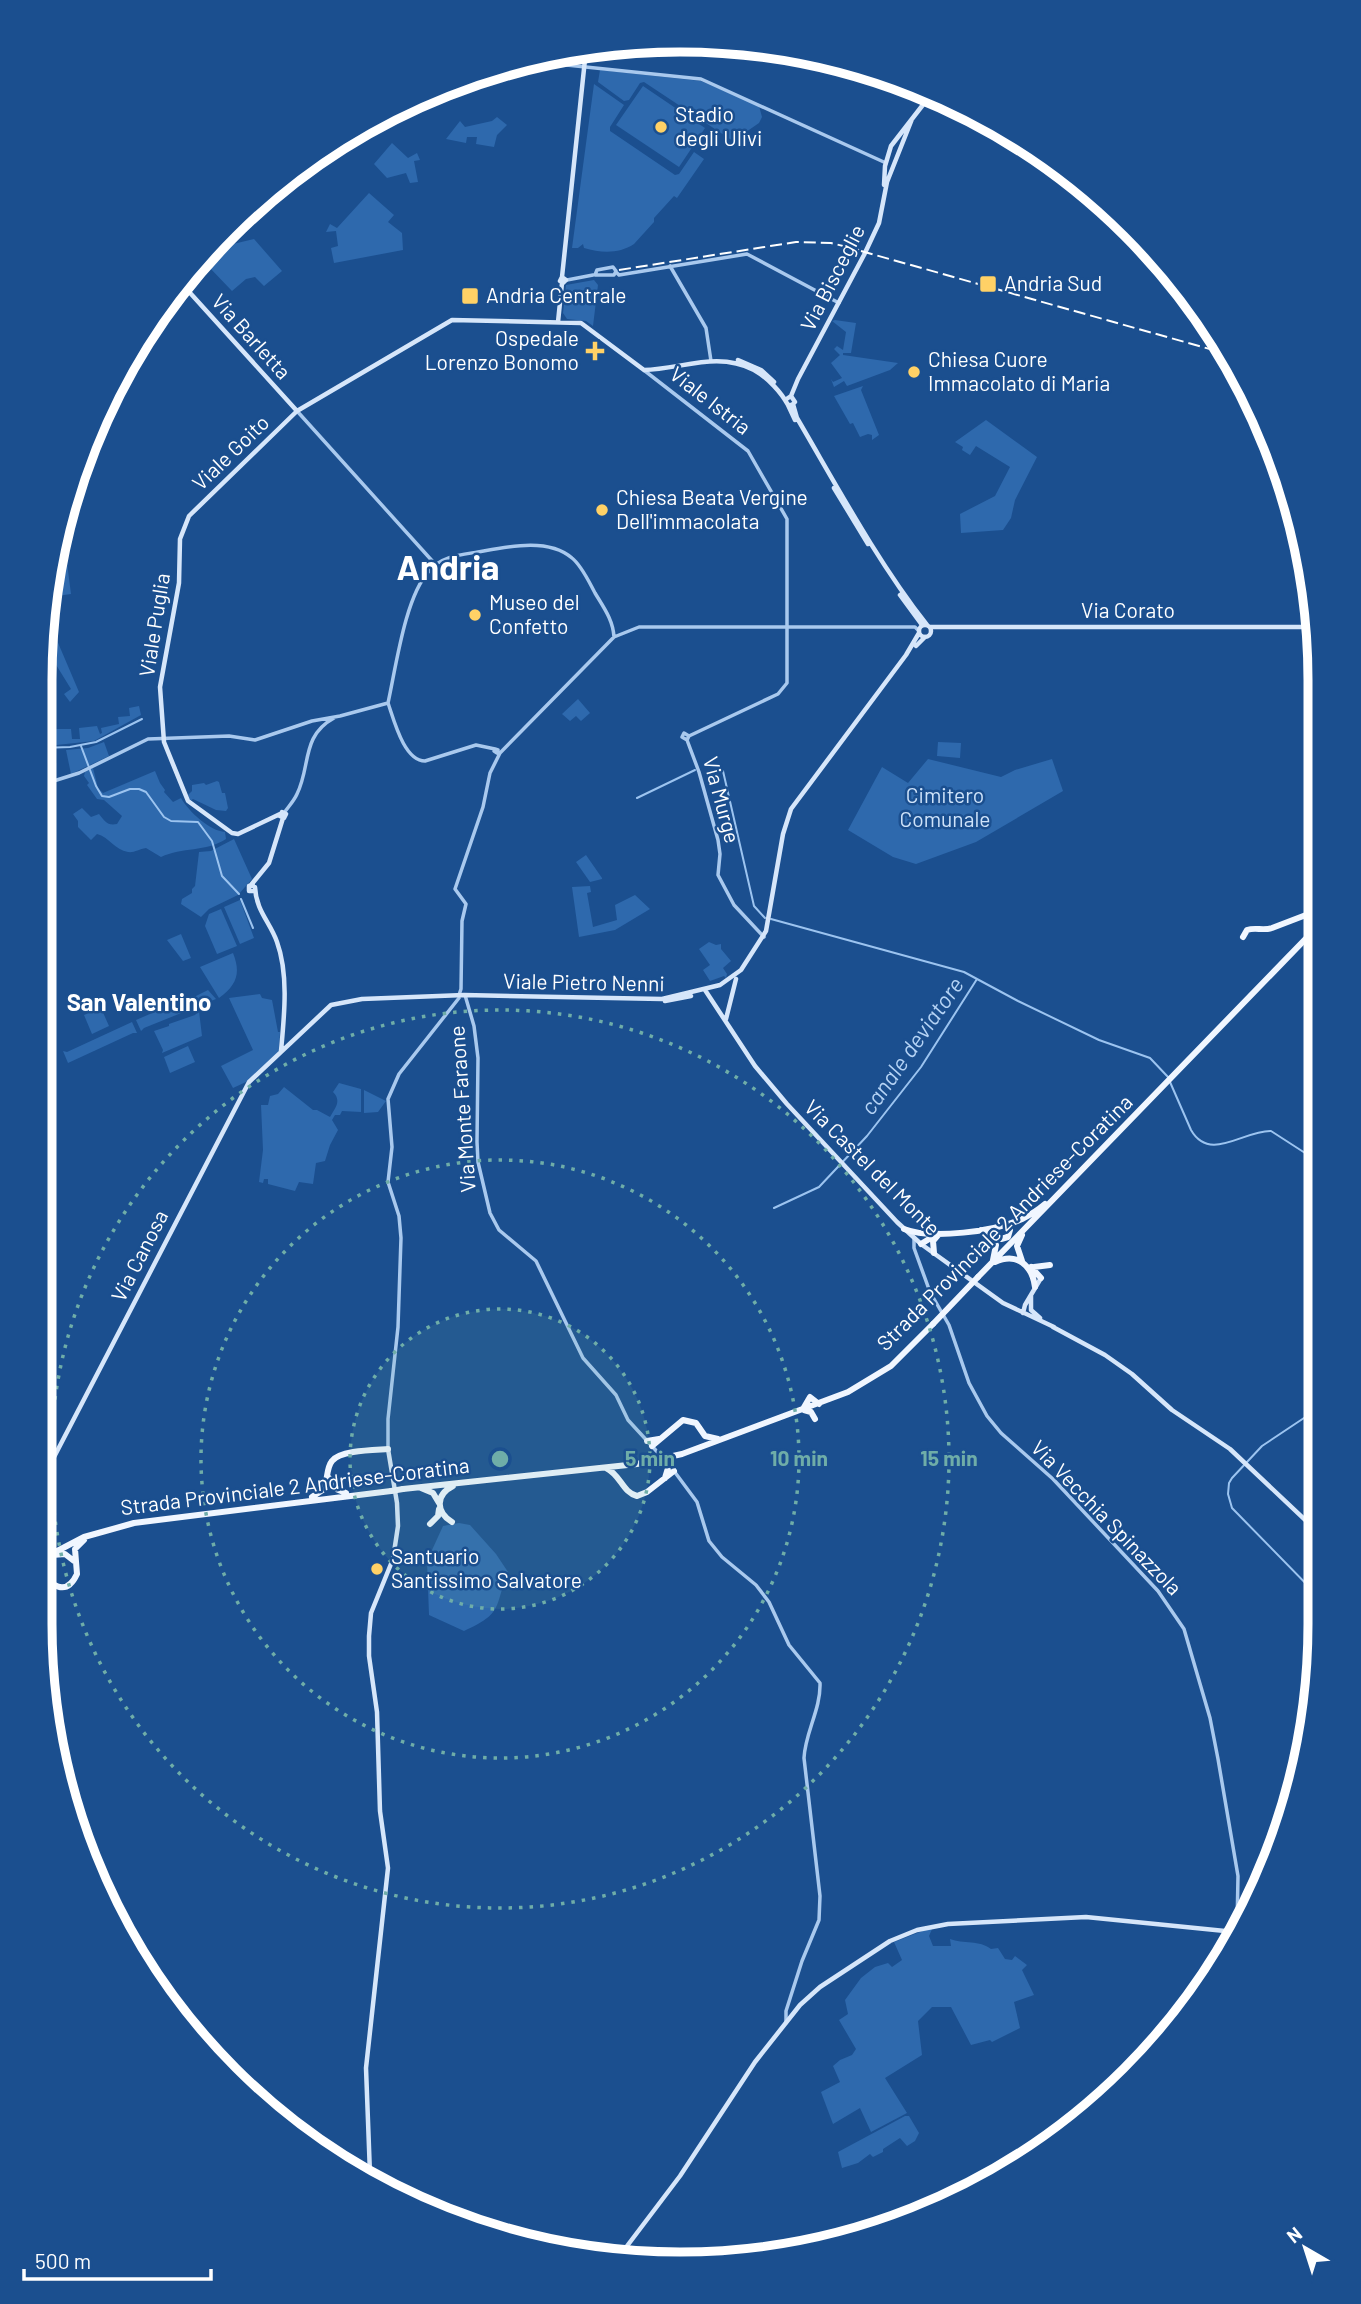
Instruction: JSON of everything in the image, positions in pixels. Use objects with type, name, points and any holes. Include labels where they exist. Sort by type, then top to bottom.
[{"type":"main road","points":[[558,322],[565,280],[585,60]]},
{"type":"main road","name":"Via Bisceglie","points":[[885,193],[886,160],[895,138],[925,102]]},
{"type":"main road","name":"Via Bisceglie","points":[[790,400],[878,223],[885,193],[912,119]]},
{"type":"main road","points":[[895,138],[901,135],[903,141]]},
{"type":"main road","points":[[885,173],[887,176],[892,174]]},
{"type":"main road","name":"Via Barletta","points":[[188,291],[297,411]]},
{"type":"main road","name":"Viale Istria","points":[[469,320],[585,324],[644,370]]},
{"type":"main road","name":"Viale Goito","points":[[187,519],[297,411],[448,321],[469,320]]},
{"type":"main road","points":[[644,370],[711,359]]},
{"type":"main road","points":[[644,370],[711,359],[740,360],[761,372],[790,400],[843,502],[925,630],[791,809],[783,834],[768,934],[736,979],[726,1020]]},
{"type":"main road","name":"Viale Puglia","points":[[187,519],[180,543],[179,583],[160,686],[164,738],[188,802],[234,834],[282,816]]},
{"type":"main road","name":"Via Corato","points":[[925,630],[1306,627]]},
{"type":"main road","points":[[281,1052],[286,1005],[280,954],[277,942],[260,913],[253,887],[269,863],[282,816]]},
{"type":"main road","points":[[1243,937],[1308,915]]},
{"type":"main road","points":[[706,991],[738,974],[764,937],[770,919]]},
{"type":"main road","name":"Strada Provinciale 2 Andriese-Coratina","points":[[52,1554],[93,1534],[144,1521],[279,1503],[637,1464],[724,1439],[859,1387],[880,1374],[907,1351],[1308,936]]},
{"type":"main road","points":[[706,991],[736,979]]},
{"type":"main road","name":"Viale Pietro Nenni","points":[[331,1005],[353,1000],[462,995],[662,999],[706,991]]},
{"type":"main road","name":"Via Castel del Monte","points":[[706,991],[755,1066],[904,1229],[1007,1305],[1054,1327]]},
{"type":"main road","name":"Via Canosa","points":[[52,1461],[249,1082],[331,1005]]},
{"type":"main road","points":[[904,1229],[938,1235],[1003,1225],[1032,1213],[1063,1190]]},
{"type":"main road","points":[[977,1230],[1000,1239],[1008,1237],[1010,1230],[1003,1225]]},
{"type":"main road","points":[[1029,1225],[1017,1246],[1035,1287]]},
{"type":"main road","points":[[921,1244],[926,1234]]},
{"type":"main road","points":[[921,1244],[938,1235]]},
{"type":"main road","points":[[934,1253],[932,1244],[938,1235]]},
{"type":"main road","points":[[990,1265],[996,1252],[992,1235]]},
{"type":"main road","points":[[990,1265],[1010,1257],[1041,1278],[1023,1313]]},
{"type":"main road","points":[[1028,1267],[1050,1265]]},
{"type":"main road","points":[[1007,1305],[1019,1306],[1030,1300]]},
{"type":"main road","points":[[1030,1300],[1034,1315],[1114,1362],[1172,1410],[1220,1442],[1308,1522]]},
{"type":"main road","points":[[801,1410],[811,1412],[815,1419],[820,1403]]},
{"type":"main road","points":[[656,1445],[683,1420],[696,1423],[710,1439],[724,1439]]},
{"type":"main road","points":[[688,1451],[699,1443],[701,1431]]},
{"type":"main road","points":[[305,1500],[322,1492],[331,1462],[337,1456],[388,1449],[398,1526],[393,1559],[372,1614],[369,1650],[377,1712],[380,1811],[388,1868],[366,2068],[370,2169]]},
{"type":"main road","points":[[622,1482],[625,1472],[637,1464]]},
{"type":"main road","points":[[604,1468],[614,1472],[627,1492],[637,1496],[661,1482],[671,1471]]},
{"type":"main road","points":[[328,1473],[330,1483],[336,1489],[355,1495]]},
{"type":"main road","points":[[430,1524],[440,1510],[444,1491],[457,1484]]},
{"type":"main road","points":[[419,1488],[433,1493],[440,1510],[452,1522]]},
{"type":"main road","points":[[52,1585],[63,1587],[75,1580],[75,1549],[93,1534]]},
{"type":"main road","points":[[52,1556],[65,1554],[75,1562]]},
{"type":"main road","points":[[625,2249],[680,2176],[755,2062],[786,2022],[811,1995],[898,1937],[927,1927],[1095,1917],[1230,1928]]},
{"type":"street","points":[[563,64],[701,79],[886,160]]},
{"type":"street","points":[[596,275],[597,270],[619,275],[747,254],[839,303]]},
{"type":"street","points":[[670,266],[706,328],[711,359]]},
{"type":"street","points":[[565,280],[614,272]]},
{"type":"street","name":"Viale Istria","points":[[652,376],[651,371],[654,369]]},
{"type":"street","name":"Viale Istria","points":[[644,370],[748,451],[787,519],[787,627]]},
{"type":"street","points":[[297,411],[435,564]]},
{"type":"street","points":[[614,637],[615,628],[583,572],[571,557],[561,551],[534,546],[443,559],[435,564],[420,582],[409,609],[388,703],[398,731],[412,758],[421,761],[476,745],[499,751],[614,637],[639,628],[915,627],[925,630]]},
{"type":"street","name":"Via Murge","points":[[764,937],[734,905],[718,875],[720,847],[688,738],[782,691],[787,683],[787,627]]},
{"type":"street","points":[[52,782],[79,773],[141,741],[229,736],[255,740],[312,720],[336,717],[388,703]]},
{"type":"street","points":[[282,816],[298,793],[314,735],[321,726],[336,717]]},
{"type":"street","name":"Via Monte Faraone","points":[[499,751],[455,889],[466,904],[462,921],[462,995],[474,1026],[478,1058],[478,1162],[489,1213],[499,1230],[536,1261],[583,1357],[613,1392],[626,1417],[656,1445]]},
{"type":"street","points":[[388,1449],[388,1419],[398,1327],[401,1238],[399,1216],[388,1182],[392,1154],[388,1110],[390,1092],[411,1058],[462,995]]},
{"type":"street","name":"Via Vecchia Spinazzola","points":[[914,1238],[914,1248],[930,1292],[948,1325],[969,1383],[987,1416],[1001,1433],[1053,1479],[1158,1591],[1184,1629],[1210,1718],[1238,1876],[1237,1915]]},
{"type":"street","points":[[671,1471],[697,1502],[709,1541],[722,1558],[756,1584],[774,1608],[783,1633],[794,1651],[818,1679],[820,1688],[804,1758],[820,1896],[819,1920],[786,2011],[786,2022]]},
{"type":"green space","points":[[600,70],[701,81],[759,106],[762,117],[759,123],[733,141],[644,82],[640,83],[629,100],[624,101],[598,82]]},
{"type":"green space","points":[[594,84],[624,105],[610,131],[675,175],[679,174],[694,152],[704,159],[677,198],[674,196],[634,244],[616,251],[590,250],[584,248],[583,244],[572,248]]},
{"type":"green space","name":"Stadio degli Ulivi","points":[[643,86],[705,128],[679,167],[616,125]]},
{"type":"green space","points":[[497,117],[507,125],[497,135],[494,147],[476,144],[477,137],[467,137],[466,143],[446,139],[460,121],[465,127],[492,121]]},
{"type":"green space","points":[[392,143],[408,158],[417,153],[420,160],[414,161],[418,182],[410,183],[406,173],[387,178],[374,164]]},
{"type":"green space","points":[[369,193],[394,215],[388,222],[402,233],[403,250],[334,263],[331,248],[338,246],[336,231],[326,232],[330,224],[337,228]]},
{"type":"green space","points":[[254,239],[282,271],[264,286],[255,277],[246,279],[232,291],[209,267],[233,244]]},
{"type":"green space","points":[[594,280],[598,285],[593,326],[586,321],[567,319],[563,313],[566,285]]},
{"type":"green space","points":[[832,321],[856,323],[851,353],[843,355],[898,363],[890,370],[847,386],[844,381],[834,387],[831,379],[833,382],[842,378],[831,363],[840,355],[834,349],[837,346],[843,350],[846,332]]},
{"type":"green space","points":[[863,386],[861,390],[879,435],[872,440],[872,435],[868,434],[860,437],[834,396]]},
{"type":"green space","points":[[986,420],[1037,457],[1015,500],[1011,518],[1003,530],[961,533],[960,514],[995,496],[1010,467],[976,446],[970,455],[955,442]]},
{"type":"green space","points":[[67,563],[71,594],[59,596],[64,564]]},
{"type":"green space","points":[[56,638],[79,692],[70,702],[64,694],[71,689],[53,660]]},
{"type":"green space","points":[[578,699],[590,713],[581,721],[576,716],[570,721],[562,714]]},
{"type":"green space","points":[[139,706],[141,715],[94,741],[52,745],[52,727],[71,729],[72,739],[80,739],[79,728],[97,726],[100,734],[101,728],[119,724],[118,717],[130,716],[129,708]]},
{"type":"green space","points":[[104,742],[109,756],[71,774],[66,750],[88,748]]},
{"type":"green space","points":[[938,742],[961,743],[960,758],[937,756]]},
{"type":"green space","name":"Cimitero Comunale","points":[[928,759],[1001,777],[1052,759],[1063,791],[976,842],[916,864],[893,857],[848,830],[882,767],[908,783]]},
{"type":"green space","points":[[93,768],[98,788],[103,793],[155,771],[164,792],[173,802],[181,798],[200,820],[225,832],[226,839],[210,846],[161,857],[146,848],[132,852],[123,851],[97,834],[91,840],[78,827],[78,821],[73,814],[82,808],[91,817],[99,814],[111,824],[117,824],[122,816],[104,800],[97,799],[87,785],[89,783],[84,776],[85,772]]},
{"type":"green space","points":[[217,781],[222,793],[225,793],[228,808],[226,811],[216,810],[193,799],[190,801],[188,795],[192,791],[192,785],[206,785]]},
{"type":"green space","points":[[234,839],[252,879],[238,895],[209,909],[201,917],[181,904],[182,899],[192,893],[195,886],[199,852],[211,851]]},
{"type":"green space","points":[[586,855],[602,879],[590,882],[576,862]]},
{"type":"green space","points":[[590,886],[591,892],[587,893],[593,927],[617,920],[615,905],[635,895],[650,909],[615,930],[579,937],[572,887]]},
{"type":"green space","points":[[240,900],[254,938],[240,944],[224,907]]},
{"type":"green space","points":[[221,909],[237,946],[217,954],[205,926],[209,914]]},
{"type":"green space","points":[[181,934],[191,958],[183,961],[167,940]]},
{"type":"green space","points":[[709,942],[721,944],[721,949],[731,961],[723,968],[727,974],[726,978],[724,976],[710,981],[703,970],[710,965],[699,949]]},
{"type":"green space","points":[[233,953],[237,967],[236,978],[219,998],[200,967]]},
{"type":"green space","points":[[208,990],[216,999],[141,1031],[136,1020]]},
{"type":"green space","points":[[260,994],[262,998],[272,1000],[280,1032],[279,1051],[246,1082],[233,1088],[221,1066],[253,1050],[229,998]]},
{"type":"green space","points":[[101,1008],[109,1026],[92,1034],[84,1015]]},
{"type":"green space","points":[[199,1011],[202,1036],[162,1053],[154,1031]]},
{"type":"green space","points":[[132,1022],[137,1033],[68,1063],[63,1051],[67,1052]]},
{"type":"green space","points":[[188,1046],[195,1062],[170,1073],[164,1057]]},
{"type":"green space","points":[[339,1083],[361,1089],[361,1112],[342,1111],[340,1115],[335,1115],[332,1120],[338,1130],[325,1161],[316,1163],[313,1184],[299,1182],[295,1191],[268,1184],[268,1179],[264,1179],[263,1183],[259,1182],[263,1150],[261,1105],[268,1105],[270,1096],[278,1094],[284,1087],[313,1110],[330,1117],[337,1101],[333,1092]]},
{"type":"green space","points":[[364,1090],[386,1101],[378,1112],[364,1113]]},
{"type":"green space","points":[[459,1523],[470,1525],[508,1572],[492,1614],[464,1631],[429,1615],[427,1561],[443,1526]]},
{"type":"green space","points":[[933,1927],[929,1936],[933,1946],[951,1946],[950,1939],[977,1943],[991,1949],[998,1948],[1005,1959],[1012,1960],[1015,1956],[1027,1965],[1022,1970],[1034,1995],[1014,2002],[1020,2028],[992,2042],[990,2040],[971,2045],[951,2007],[932,2007],[918,2021],[922,2055],[885,2078],[907,2113],[871,2132],[860,2108],[833,2124],[821,2092],[840,2082],[833,2066],[852,2055],[856,2049],[839,2020],[848,2014],[845,2000],[861,1978],[875,1967],[888,1963],[892,1967],[902,1960],[894,1942]]},
{"type":"green space","points":[[909,2116],[919,2133],[915,2141],[907,2146],[900,2138],[883,2149],[883,2152],[873,2157],[870,2154],[858,2163],[842,2168],[838,2152]]},
{"type":"waterway","points":[[52,748],[96,742],[142,719]]},
{"type":"waterway","points":[[81,746],[102,796],[109,797],[130,789],[139,789],[146,792],[164,817],[171,821],[198,822],[212,841],[222,876],[239,894]]},
{"type":"waterway","points":[[637,798],[695,770]]},
{"type":"waterway","points":[[723,771],[754,906],[765,918]]},
{"type":"waterway","points":[[241,899],[253,928]]},
{"type":"waterway","name":"canale deviatore","points":[[771,919],[964,972],[1099,1040],[1150,1058],[1168,1077]]},
{"type":"waterway","name":"canale deviatore","points":[[774,1208],[819,1187],[867,1136],[921,1067],[977,979]]},
{"type":"waterway","points":[[1170,1082],[1191,1130],[1208,1144],[1218,1145],[1271,1131],[1308,1155]]},
{"type":"waterway","points":[[1308,1415],[1262,1446],[1232,1478],[1228,1494],[1232,1508],[1308,1586]]},
{"type":"railway","points":[[619,270],[796,242],[831,243],[859,250]]},
{"type":"railway","points":[[861,251],[1214,350]]},
{"type":"place","name":"Stadio degli Ulivi","points":[[661,127]]},
{"type":"place","name":"Andria Sud","points":[[988,284]]},
{"type":"place","name":"Andria Centrale","points":[[470,296]]},
{"type":"place","name":"Ospedale Lorenzo Bonomo","points":[[595,351]]},
{"type":"place","name":"Chiesa Cuore Immacolato di Maria","points":[[914,372]]},
{"type":"place","name":"Chiesa Beata Vergine Dell'immacolata","points":[[602,510]]},
{"type":"place","name":"Museo del Confetto","points":[[475,615]]},
{"type":"place","name":"Santuario Santissimo Salvatore","points":[[377,1569]]},
{"type":"district","name":"Andria","points":[[448,568]]},
{"type":"district","name":"San Valentino","points":[[139,1003]]}]
